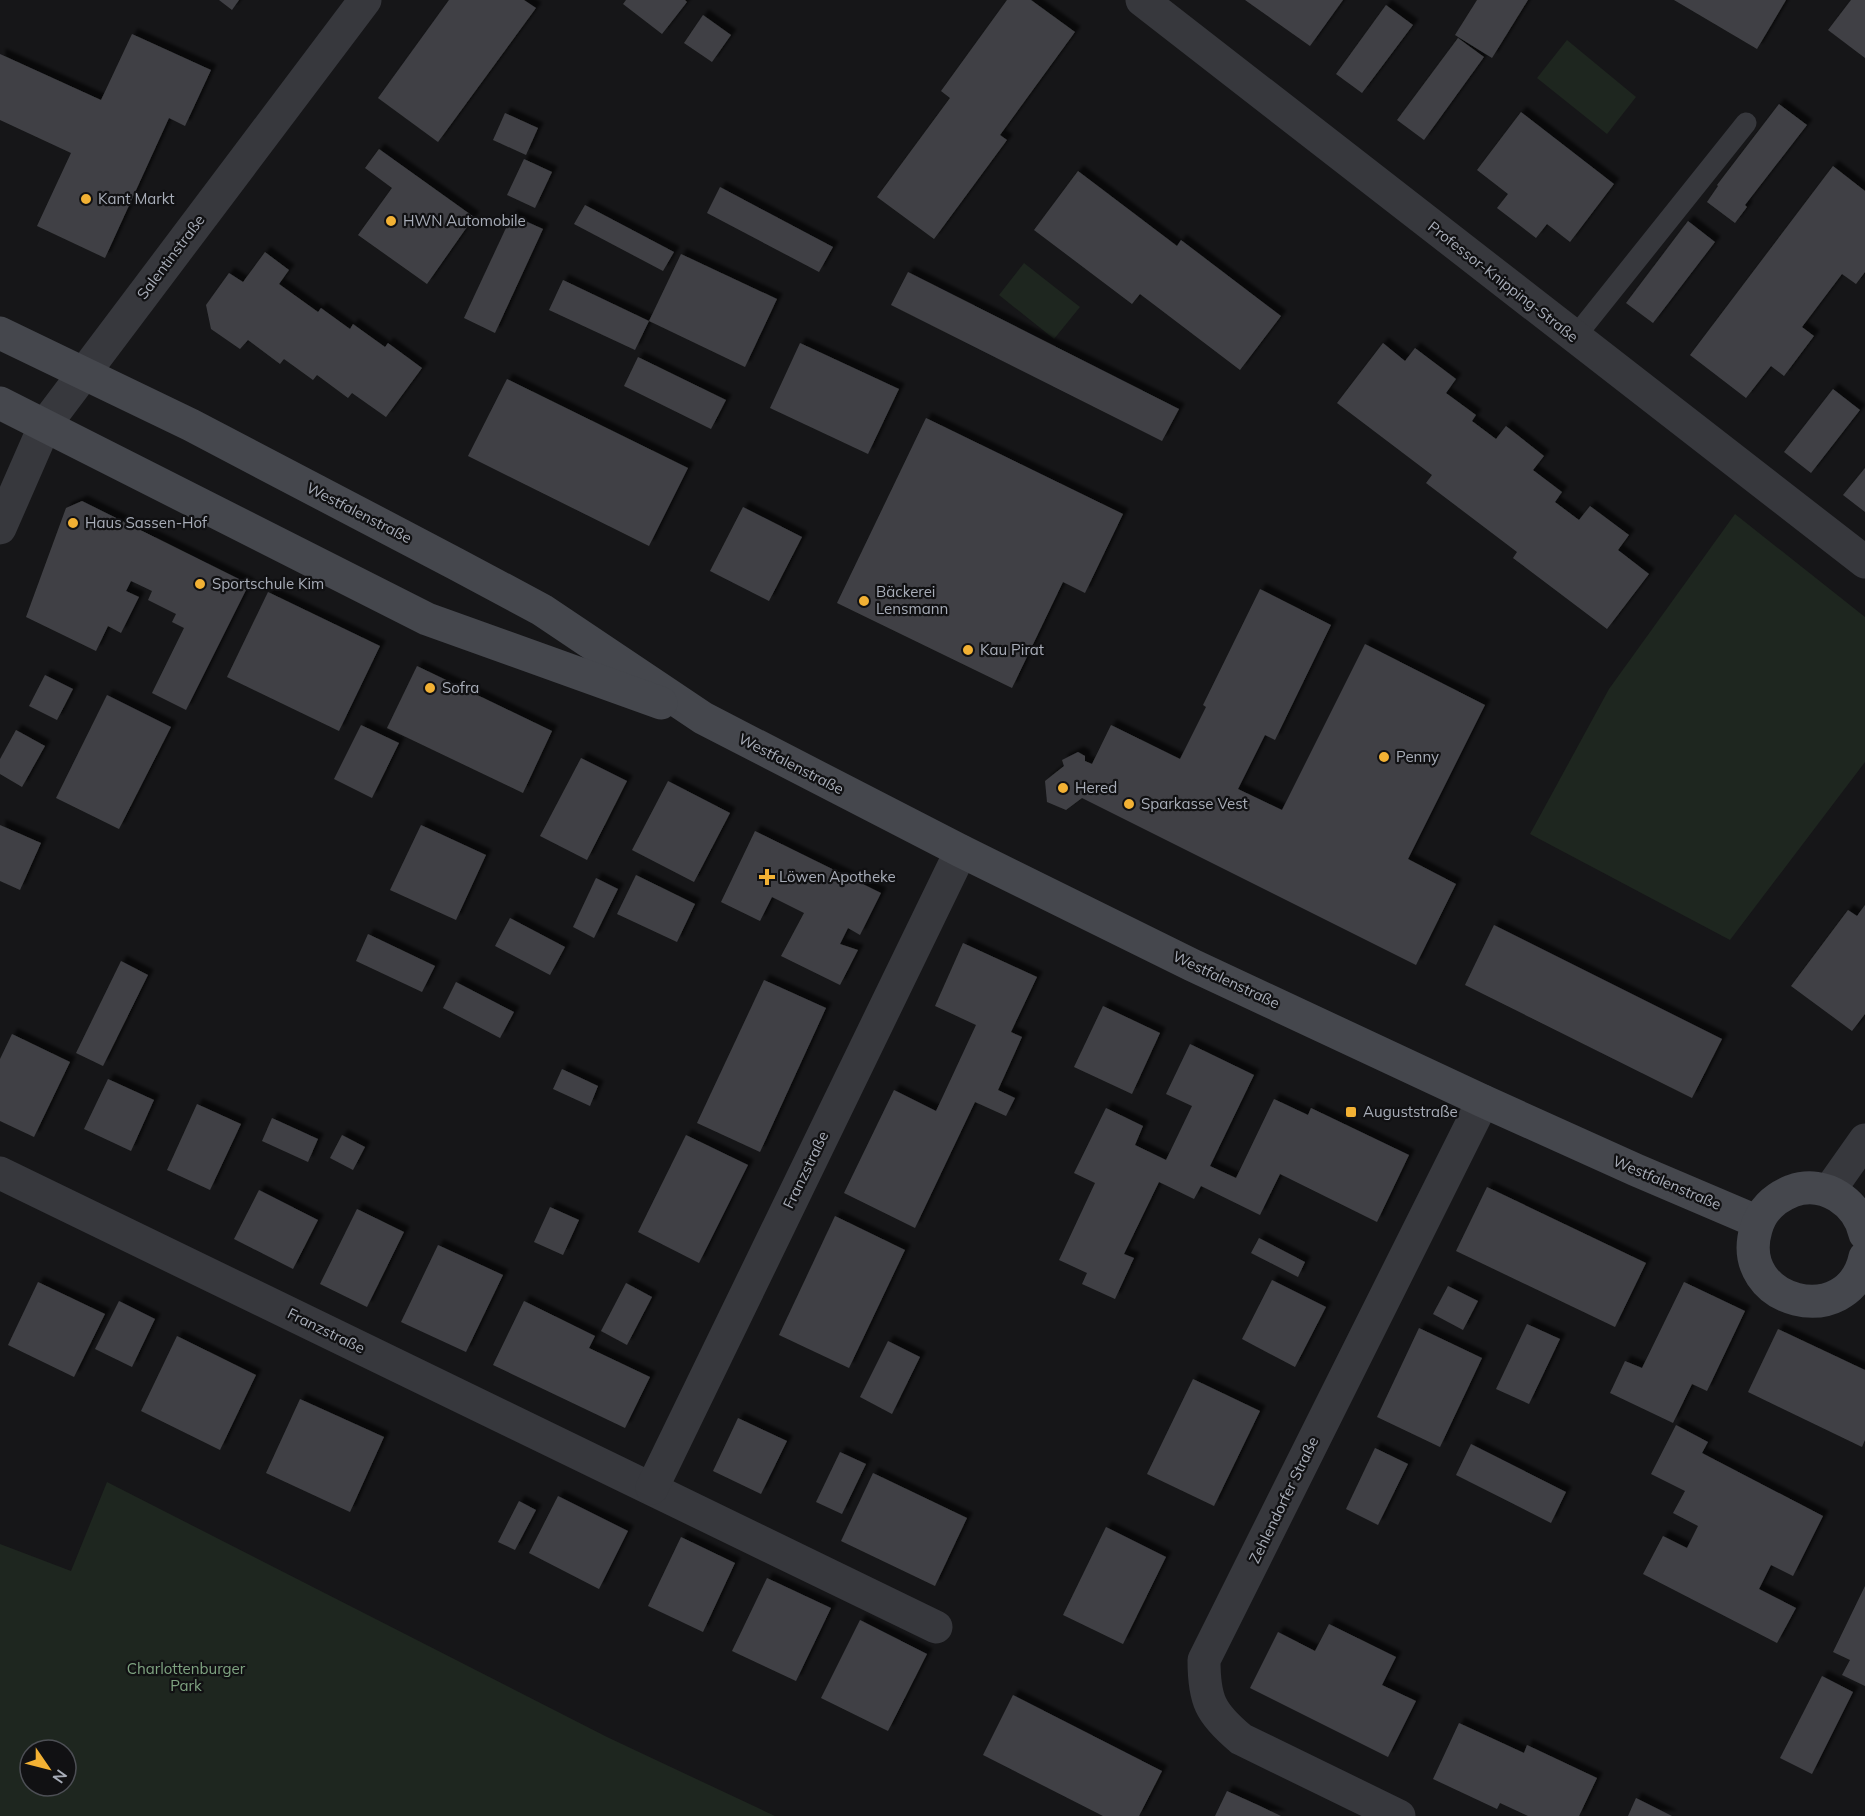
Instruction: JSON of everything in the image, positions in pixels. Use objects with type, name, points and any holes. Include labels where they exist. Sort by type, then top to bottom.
[{"type":"main road","name":"Westfalenstraße","points":[[0,333],[191,425],[542,610],[703,718],[961,851],[1192,965],[1483,1101],[1758,1222]]},
{"type":"main road","name":"Westfalenstraße","points":[[0,403],[427,619],[703,718]]},
{"type":"main road","points":[[1864,1265],[1853,1283],[1839,1294],[1822,1301],[1804,1302],[1786,1298],[1771,1288],[1760,1274],[1754,1257],[1753,1239],[1758,1222],[1767,1208],[1780,1196],[1812,1187],[1829,1191],[1849,1203],[1862,1222],[1865,1234]]},
{"type":"street","name":"Salentinstraße","points":[[0,528],[45,425],[365,0]]},
{"type":"street","name":"Professor-Knipping-Straße","points":[[1142,0],[1865,562]]},
{"type":"street","name":"Franzstraße","points":[[652,1488],[961,851]]},
{"type":"street","name":"Zehlendorfer Straße","points":[[1399,1816],[1241,1739],[1223,1724],[1212,1706],[1204,1688],[1204,1660],[1483,1101]]},
{"type":"street","points":[[1829,1191],[1865,1140]]},
{"type":"street","name":"Franzstraße","points":[[0,1173],[936,1627]]},
{"type":"lane","points":[[1575,337],[1746,123]]},
{"type":"green space","points":[[1567,40],[1636,97],[1607,134],[1537,78]]},
{"type":"green space","points":[[1024,263],[1080,307],[1054,339],[999,295]]},
{"type":"green space","points":[[1735,514],[1865,617],[1865,762],[1730,940],[1530,834],[1609,689]]},
{"type":"green space","name":"Charlottenburger Park","points":[[107,1482],[607,1737],[775,1816],[0,1816],[0,1544],[71,1571]]},
{"type":"building","points":[[219,0],[239,0],[232,10]]},
{"type":"building","points":[[449,0],[524,0],[536,8],[438,142],[378,98]]},
{"type":"building","points":[[626,0],[685,0],[687,2],[662,34],[623,4]]},
{"type":"building","points":[[1007,0],[1031,0],[1075,32],[1000,135],[1007,140],[934,239],[877,197],[950,98],[941,91]]},
{"type":"building","points":[[1245,0],[1343,0],[1310,46]]},
{"type":"building","points":[[1477,0],[1528,0],[1492,58],[1455,35]]},
{"type":"building","points":[[1674,0],[1786,0],[1757,49]]},
{"type":"building","points":[[1851,0],[1865,0],[1865,58],[1828,30]]},
{"type":"building","points":[[1386,5],[1413,25],[1362,93],[1336,74]]},
{"type":"building","points":[[703,15],[731,35],[712,62],[684,43]]},
{"type":"building","points":[[132,34],[211,70],[185,126],[169,118],[105,258],[37,226],[71,153],[0,120],[0,54],[101,100]]},
{"type":"building","points":[[1458,38],[1484,57],[1424,140],[1397,120]]},
{"type":"building","points":[[1779,104],[1807,125],[1745,205],[1747,207],[1735,223],[1707,202],[1717,185]]},
{"type":"building","points":[[1521,112],[1614,184],[1570,242],[1547,224],[1536,238],[1497,208],[1508,194],[1477,170]]},
{"type":"building","points":[[505,113],[538,128],[526,155],[493,140]]},
{"type":"building","points":[[379,149],[474,217],[427,284],[358,235],[392,188],[365,168]]},
{"type":"building","points":[[524,159],[552,172],[535,208],[507,195]]},
{"type":"building","points":[[1833,166],[1865,191],[1865,272],[1856,284],[1842,274],[1802,327],[1814,336],[1784,376],[1771,366],[1746,398],[1690,355]]},
{"type":"building","points":[[1078,171],[1177,246],[1181,240],[1281,316],[1240,370],[1140,294],[1132,304],[1034,230]]},
{"type":"building","points":[[720,187],[833,247],[819,272],[707,213]]},
{"type":"building","points":[[585,205],[674,252],[663,271],[574,224]]},
{"type":"building","points":[[512,215],[543,229],[495,333],[464,318]]},
{"type":"building","points":[[1688,221],[1715,242],[1653,323],[1626,303]]},
{"type":"building","points":[[265,252],[289,270],[279,284],[318,312],[321,308],[350,329],[353,324],[385,347],[388,343],[422,368],[386,417],[352,393],[348,398],[317,375],[313,380],[284,359],[280,364],[248,340],[240,349],[211,329],[206,305],[229,273],[243,282]]},
{"type":"building","points":[[681,254],[777,299],[745,367],[649,321]]},
{"type":"building","points":[[908,272],[1179,409],[1162,441],[891,305]]},
{"type":"building","points":[[563,280],[649,321],[635,350],[549,310]]},
{"type":"building","points":[[800,343],[899,389],[868,454],[770,408]]},
{"type":"building","points":[[1383,343],[1405,361],[1415,348],[1456,379],[1446,393],[1476,415],[1472,421],[1496,439],[1506,426],[1544,456],[1533,470],[1562,492],[1555,502],[1579,520],[1590,506],[1629,535],[1618,550],[1649,574],[1607,629],[1513,558],[1517,552],[1426,483],[1432,475],[1337,403]]},
{"type":"building","points":[[638,357],[726,400],[711,429],[624,386]]},
{"type":"building","points":[[507,379],[688,468],[649,546],[468,456]]},
{"type":"building","points":[[1833,389],[1860,410],[1811,473],[1784,452]]},
{"type":"building","points":[[926,418],[1123,514],[1085,593],[1063,582],[1012,688],[837,603]]},
{"type":"building","points":[[1865,468],[1865,512],[1843,495]]},
{"type":"building","points":[[82,501],[249,584],[186,710],[152,693],[184,628],[172,622],[176,614],[148,600],[152,591],[131,581],[126,591],[139,597],[121,633],[108,626],[96,651],[26,617],[66,508]]},
{"type":"building","points":[[743,507],[802,537],[769,601],[710,571]]},
{"type":"building","points":[[1260,589],[1331,625],[1275,740],[1265,735],[1238,789],[1282,810],[1365,644],[1485,705],[1408,859],[1456,884],[1416,965],[1082,798],[1066,810],[1047,802],[1045,781],[1064,766],[1062,760],[1078,752],[1085,756],[1085,761],[1092,764],[1111,725],[1180,759],[1206,707],[1203,705]]},
{"type":"building","points":[[268,592],[380,646],[339,731],[227,677]]},
{"type":"building","points":[[417,666],[552,731],[523,793],[387,728]]},
{"type":"building","points":[[45,675],[73,689],[57,720],[29,706]]},
{"type":"building","points":[[107,695],[171,727],[119,829],[56,798]]},
{"type":"building","points":[[361,725],[399,743],[372,798],[334,779]]},
{"type":"building","points":[[16,730],[45,746],[22,787],[0,774],[0,759]]},
{"type":"building","points":[[581,758],[627,781],[587,860],[540,836]]},
{"type":"building","points":[[668,781],[730,813],[694,882],[632,850]]},
{"type":"building","points":[[0,825],[41,843],[20,890],[0,881]]},
{"type":"building","points":[[421,825],[486,855],[456,920],[390,890]]},
{"type":"building","points":[[755,831],[881,893],[860,935],[848,928],[840,944],[858,950],[840,985],[781,956],[804,913],[772,897],[760,921],[721,902]]},
{"type":"building","points":[[636,875],[695,904],[677,942],[617,914]]},
{"type":"building","points":[[596,878],[618,889],[594,938],[573,927]]},
{"type":"building","points":[[1865,905],[1865,1014],[1852,1031],[1791,986],[1848,910],[1857,916]]},
{"type":"building","points":[[510,918],[565,947],[550,975],[495,946]]},
{"type":"building","points":[[1494,925],[1722,1039],[1692,1098],[1465,985]]},
{"type":"building","points":[[368,934],[435,966],[422,992],[356,961]]},
{"type":"building","points":[[963,943],[1037,977],[1011,1032],[1022,1037],[998,1090],[1015,1098],[1006,1116],[975,1102],[915,1228],[844,1193],[894,1090],[936,1111],[976,1025],[935,1006]]},
{"type":"building","points":[[121,961],[148,975],[103,1066],[76,1053]]},
{"type":"building","points":[[764,980],[826,1008],[760,1152],[697,1123]]},
{"type":"building","points":[[456,982],[514,1012],[500,1038],[443,1008]]},
{"type":"building","points":[[1103,1006],[1160,1033],[1132,1094],[1074,1067]]},
{"type":"building","points":[[12,1034],[70,1062],[34,1137],[0,1121],[0,1059]]},
{"type":"building","points":[[1190,1044],[1254,1075],[1210,1166],[1236,1178],[1274,1099],[1308,1115],[1311,1108],[1409,1155],[1377,1222],[1280,1174],[1260,1215],[1201,1186],[1194,1199],[1159,1182],[1124,1254],[1134,1258],[1115,1299],[1082,1284],[1087,1273],[1059,1260],[1095,1183],[1074,1173],[1106,1108],[1143,1126],[1135,1145],[1166,1160],[1192,1106],[1166,1094]]},
{"type":"building","points":[[562,1069],[598,1086],[590,1106],[553,1089]]},
{"type":"building","points":[[108,1079],[154,1100],[131,1151],[84,1129]]},
{"type":"building","points":[[197,1104],[241,1124],[210,1190],[167,1170]]},
{"type":"building","points":[[272,1118],[318,1139],[308,1162],[262,1141]]},
{"type":"building","points":[[342,1135],[365,1147],[353,1170],[330,1158]]},
{"type":"building","points":[[686,1135],[748,1165],[699,1263],[638,1232]]},
{"type":"building","points":[[1487,1187],[1646,1263],[1615,1327],[1456,1251]]},
{"type":"building","points":[[259,1190],[318,1220],[293,1269],[234,1239]]},
{"type":"building","points":[[550,1207],[579,1220],[563,1255],[534,1242]]},
{"type":"building","points":[[357,1209],[404,1232],[367,1307],[320,1284]]},
{"type":"building","points":[[835,1216],[905,1250],[849,1368],[779,1335]]},
{"type":"building","points":[[1259,1238],[1305,1262],[1298,1277],[1251,1253]]},
{"type":"building","points":[[438,1245],[503,1275],[466,1352],[401,1322]]},
{"type":"building","points":[[1272,1280],[1326,1307],[1295,1367],[1242,1339]]},
{"type":"building","points":[[38,1282],[105,1314],[74,1377],[8,1345]]},
{"type":"building","points":[[1684,1282],[1745,1311],[1707,1391],[1692,1384],[1673,1423],[1610,1393],[1625,1361],[1642,1368]]},
{"type":"building","points":[[626,1283],[652,1297],[627,1345],[601,1331]]},
{"type":"building","points":[[1448,1286],[1478,1301],[1463,1330],[1433,1314]]},
{"type":"building","points":[[119,1301],[155,1319],[132,1367],[95,1349]]},
{"type":"building","points":[[524,1301],[595,1336],[589,1348],[650,1377],[625,1428],[493,1365]]},
{"type":"building","points":[[1527,1324],[1560,1339],[1529,1404],[1496,1389]]},
{"type":"building","points":[[1419,1328],[1482,1358],[1440,1447],[1377,1417]]},
{"type":"building","points":[[1778,1329],[1865,1370],[1865,1440],[1862,1447],[1748,1392]]},
{"type":"building","points":[[177,1336],[256,1375],[220,1450],[141,1411]]},
{"type":"building","points":[[888,1341],[920,1357],[892,1414],[860,1397]]},
{"type":"building","points":[[1193,1379],[1260,1411],[1214,1506],[1147,1474]]},
{"type":"building","points":[[300,1399],[384,1437],[350,1512],[266,1473]]},
{"type":"building","points":[[738,1418],[787,1441],[761,1494],[713,1471]]},
{"type":"building","points":[[1676,1425],[1708,1442],[1702,1453],[1823,1516],[1793,1576],[1771,1565],[1759,1589],[1796,1608],[1777,1643],[1643,1574],[1663,1536],[1687,1548],[1698,1526],[1673,1513],[1685,1491],[1651,1474]]},
{"type":"building","points":[[1471,1444],[1566,1492],[1551,1523],[1456,1475]]},
{"type":"building","points":[[1375,1448],[1408,1464],[1378,1525],[1346,1509]]},
{"type":"building","points":[[840,1452],[866,1464],[842,1514],[816,1502]]},
{"type":"building","points":[[873,1473],[967,1518],[935,1586],[841,1541]]},
{"type":"building","points":[[558,1496],[628,1531],[599,1589],[529,1553]]},
{"type":"building","points":[[519,1501],[536,1510],[515,1550],[498,1542]]},
{"type":"building","points":[[1106,1527],[1166,1557],[1123,1644],[1063,1615]]},
{"type":"building","points":[[681,1537],[735,1563],[703,1632],[648,1606]]},
{"type":"building","points":[[767,1578],[831,1608],[796,1681],[732,1651]]},
{"type":"building","points":[[1865,1586],[1865,1686],[1842,1675],[1850,1660],[1833,1652]]},
{"type":"building","points":[[860,1620],[927,1654],[888,1731],[821,1698]]},
{"type":"building","points":[[1329,1624],[1396,1657],[1382,1685],[1416,1701],[1388,1757],[1250,1688],[1278,1632],[1315,1651]]},
{"type":"building","points":[[1822,1676],[1853,1692],[1812,1774],[1780,1758]]},
{"type":"building","points":[[1013,1695],[1162,1771],[1139,1816],[1103,1816],[983,1755]]},
{"type":"building","points":[[1459,1723],[1524,1753],[1527,1745],[1597,1778],[1579,1816],[1528,1816],[1500,1803],[1497,1809],[1433,1779]]},
{"type":"building","points":[[1227,1791],[1260,1806],[1281,1816],[1215,1816]]},
{"type":"building","points":[[1636,1798],[1672,1816],[1628,1816]]},
{"type":"place","name":"Kant Markt","points":[[86,199]]},
{"type":"place","name":"HWN Automobile","points":[[391,221]]},
{"type":"place","name":"Haus Sassen-Hof","points":[[73,523]]},
{"type":"place","name":"Sportschule Kim","points":[[200,584]]},
{"type":"place","name":"Bäckerei Lensmann","points":[[864,601]]},
{"type":"place","name":"Kau Pirat","points":[[968,650]]},
{"type":"place","name":"Sofra","points":[[430,688]]},
{"type":"place","name":"Penny","points":[[1384,757]]},
{"type":"place","name":"Hered","points":[[1063,788]]},
{"type":"place","name":"Sparkasse Vest","points":[[1129,804]]},
{"type":"place","name":"Löwen Apotheke","points":[[767,877]]},
{"type":"place","name":"Auguststraße","points":[[1351,1112]]}]
